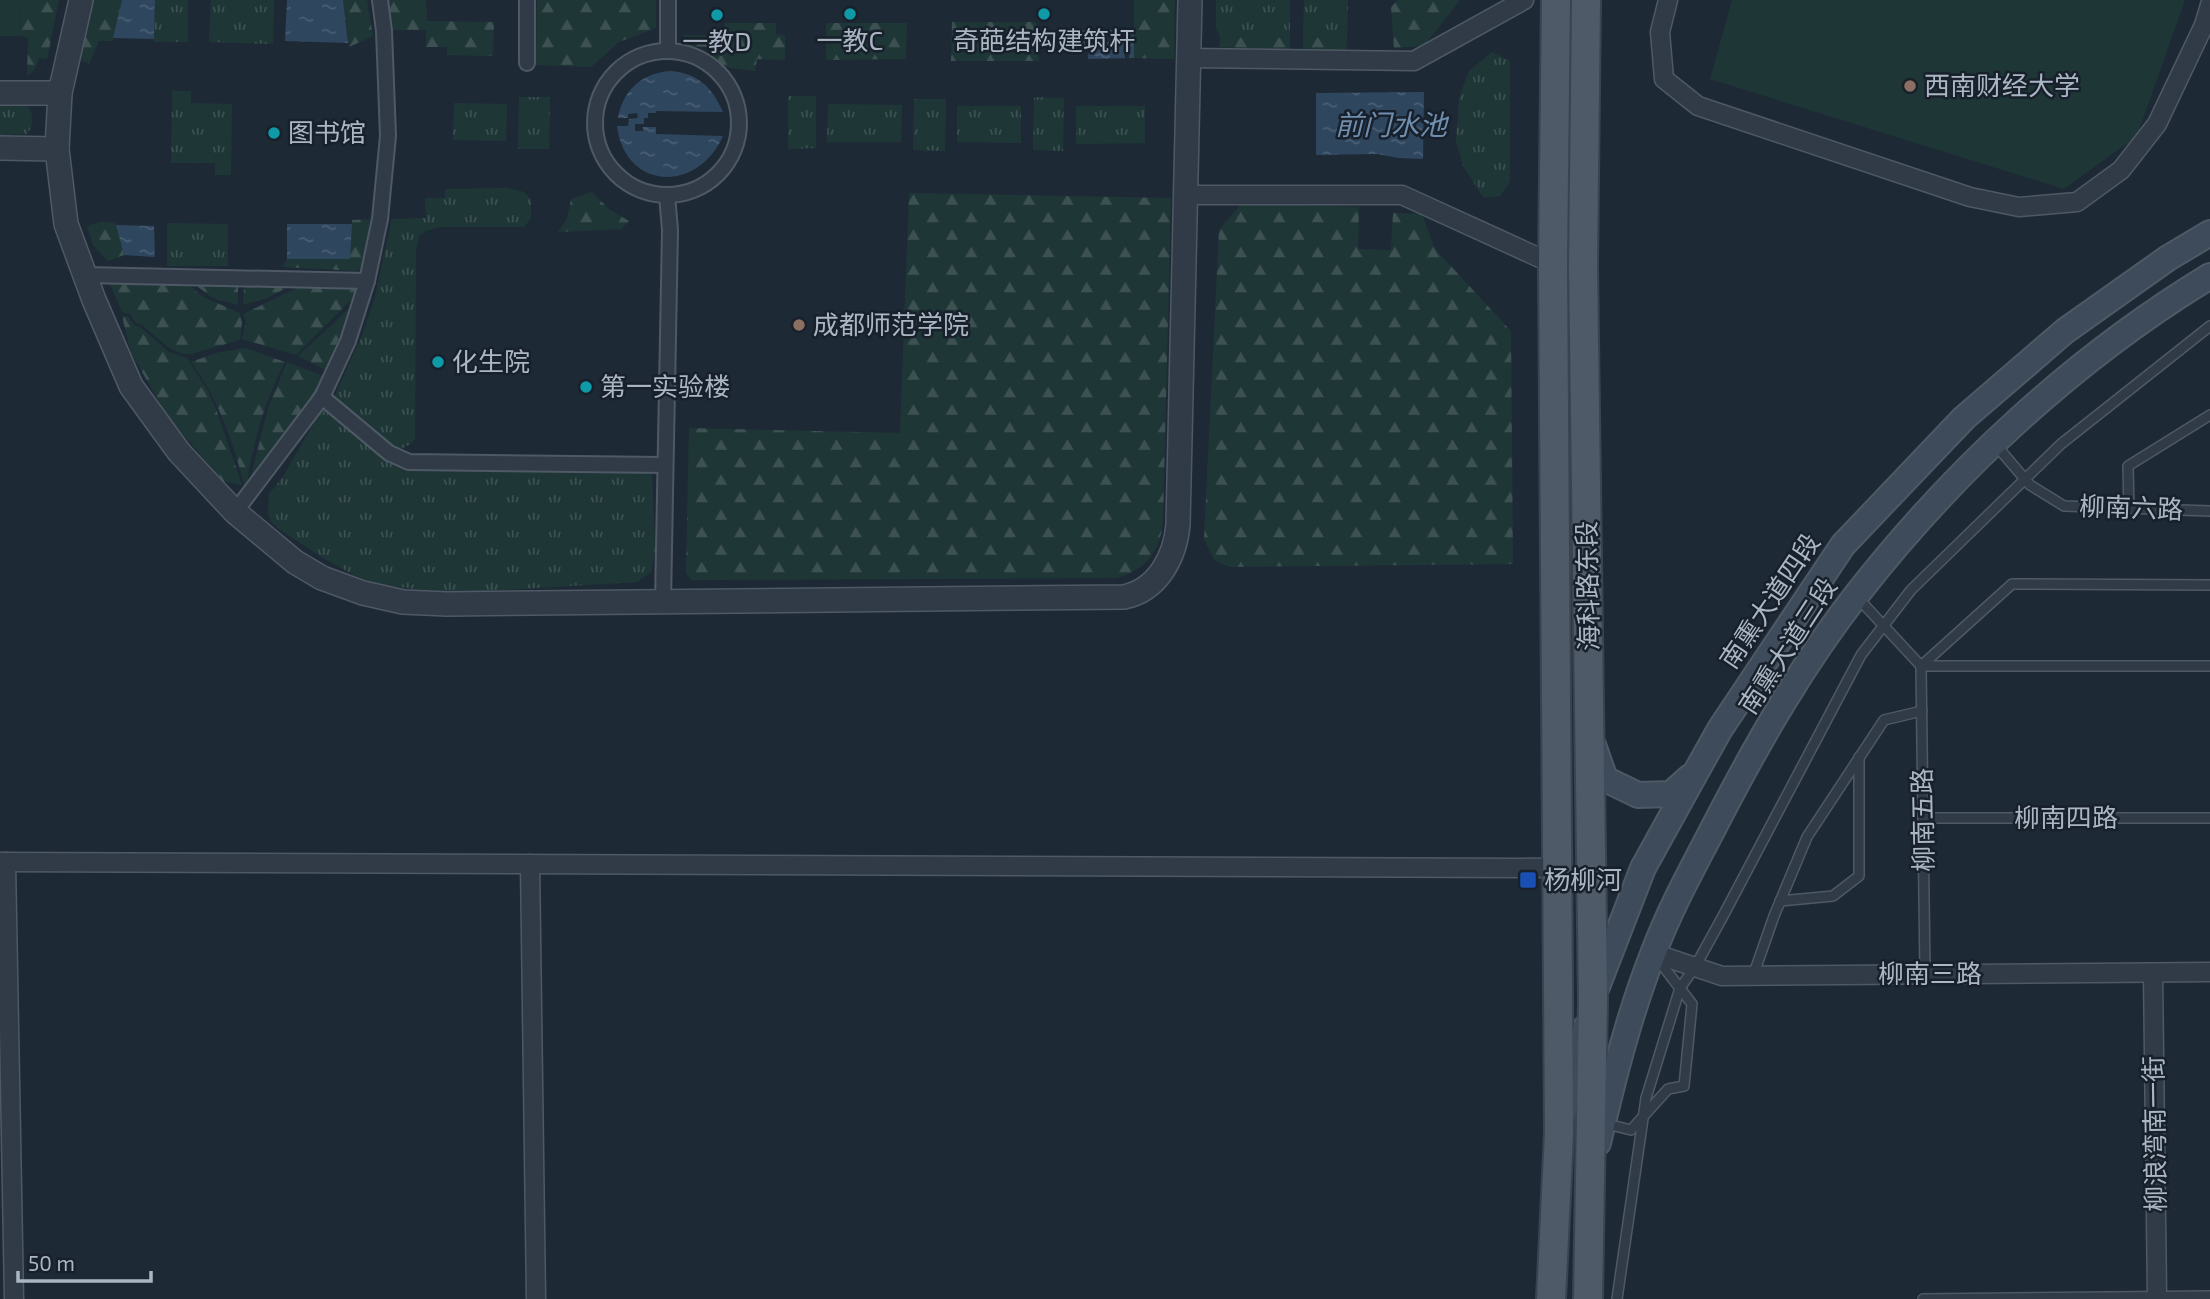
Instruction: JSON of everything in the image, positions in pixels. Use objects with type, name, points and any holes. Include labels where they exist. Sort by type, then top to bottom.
[{"type":"main road","name":"海科路东段","points":[[1551,1299],[1559,1132],[1553,264],[1556,0]]},
{"type":"main road","name":"海科路东段","points":[[1586,0],[1583,266],[1593,999],[1588,1299]]},
{"type":"main road","name":"南熏大道四段","points":[[1559,1132],[1593,999],[1643,869],[1720,729],[1843,545],[1964,418],[2065,331],[2168,258],[2210,233]]},
{"type":"main road","name":"南熏大道三段","points":[[1592,1171],[1624,1039],[1653,953],[1691,871],[1745,767],[1787,697],[1856,595],[1913,525],[1994,443],[2074,371],[2143,320],[2210,276]]},
{"type":"main road","points":[[1591,740],[1605,779],[1638,795],[1671,794],[1696,772]]},
{"type":"street","points":[[81,0],[60,93],[57,149],[66,224],[131,386],[179,452],[235,512],[295,562],[322,578],[363,593],[389,600],[439,604],[1124,597],[1149,585],[1171,558],[1177,538],[1190,0]]},
{"type":"street","points":[[235,512],[322,397],[348,341],[367,281],[380,219],[388,135],[384,31],[380,0]]},
{"type":"street","points":[[527,0],[527,63]]},
{"type":"street","points":[[668,0],[668,51]]},
{"type":"street","points":[[1189,58],[1414,61],[1524,0]]},
{"type":"street","points":[[1668,0],[1660,32],[1664,79],[1698,106],[1969,197],[2019,207],[2077,202],[2121,170],[2157,124],[2204,25],[2210,5]]},
{"type":"street","points":[[668,51],[694,55],[715,69],[730,88],[738,111],[738,136],[729,159],[713,178],[691,190],[667,195],[644,191],[624,181],[608,164],[597,144],[594,121],[599,98],[610,78],[627,62],[648,53],[668,51]]},
{"type":"street","points":[[0,93],[60,93]]},
{"type":"street","points":[[0,148],[57,149]]},
{"type":"street","points":[[663,602],[670,230],[667,195]]},
{"type":"street","points":[[1187,195],[1402,195],[1553,264]]},
{"type":"street","points":[[85,275],[367,281]]},
{"type":"street","points":[[322,397],[389,453],[409,462],[666,465]]},
{"type":"street","points":[[14,1299],[3,862],[1557,868]]},
{"type":"street","points":[[530,864],[536,1299]]},
{"type":"street","name":"柳南三路","points":[[1653,953],[1722,976],[2210,972]]},
{"type":"street","name":"柳浪湾南一街","points":[[2153,973],[2157,1296]]},
{"type":"lane","points":[[1617,1299],[1646,1098],[1680,988],[1695,967],[1861,654],[1911,590],[2061,444],[2210,326]]},
{"type":"lane","points":[[2129,508],[2128,466],[2210,415]]},
{"type":"lane","name":"柳南六路","points":[[1994,443],[2030,485],[2064,506],[2210,511]]},
{"type":"lane","points":[[1921,666],[2012,584],[2210,585]]},
{"type":"lane","points":[[1856,595],[1921,666],[2210,666]]},
{"type":"lane","name":"柳南五路","points":[[1921,666],[1925,974]]},
{"type":"lane","points":[[1753,976],[1807,837],[1884,720],[1922,711]]},
{"type":"lane","points":[[1780,901],[1833,896],[1859,876],[1859,757]]},
{"type":"lane","name":"柳南四路","points":[[1923,818],[2210,818]]},
{"type":"lane","points":[[1603,1123],[1631,1130],[1668,1089],[1684,1086],[1692,1004],[1653,953]]},
{"type":"lane","points":[[1923,1299],[2210,1296]]},
{"type":"green space","points":[[0,0],[20,0],[19,36],[0,36]]},
{"type":"green space","points":[[20,0],[59,0],[47,59],[39,58],[35,69],[27,76],[28,37],[19,36]]},
{"type":"green space","points":[[90,0],[122,0],[113,41],[99,41],[89,64],[77,58]]},
{"type":"green space","points":[[155,0],[188,0],[188,42],[154,42]]},
{"type":"green space","points":[[211,0],[274,0],[273,44],[209,42]]},
{"type":"green space","points":[[343,0],[367,0],[373,36],[349,47]]},
{"type":"green space","points":[[385,0],[426,0],[427,21],[494,22],[493,56],[447,55],[447,47],[426,47],[426,30],[386,30]]},
{"type":"green space","points":[[537,0],[656,0],[656,28],[619,42],[591,67],[536,65]]},
{"type":"green space","points":[[1134,0],[1175,0],[1174,59],[1134,58]]},
{"type":"green space","points":[[1216,0],[1290,0],[1290,38],[1220,36],[1216,28]]},
{"type":"green space","points":[[1304,0],[1348,0],[1347,38],[1303,37]]},
{"type":"green space","points":[[1398,0],[1460,0],[1424,46],[1394,48],[1391,7]]},
{"type":"green space","points":[[1732,0],[2185,0],[2137,136],[2064,189],[1710,79]]},
{"type":"green space","points":[[952,22],[1036,22],[1039,61],[951,61]]},
{"type":"green space","points":[[725,23],[776,23],[776,34],[785,35],[785,60],[757,59],[755,71],[710,65],[710,47],[684,46],[684,35],[725,36]]},
{"type":"green space","points":[[826,23],[907,23],[906,59],[826,60]]},
{"type":"green space","points":[[1220,36],[1290,38],[1290,50],[1219,47]]},
{"type":"green space","points":[[1303,37],[1347,38],[1346,53],[1303,52]]},
{"type":"green space","points":[[1492,52],[1510,61],[1510,181],[1500,196],[1484,198],[1464,168],[1456,142],[1459,98],[1469,71]]},
{"type":"green space","points":[[172,91],[191,91],[191,103],[232,104],[231,175],[215,175],[215,163],[171,163]]},
{"type":"green space","points":[[788,96],[816,96],[816,148],[788,149]]},
{"type":"green space","points":[[519,97],[550,97],[549,149],[518,149]]},
{"type":"green space","points":[[1034,97],[1064,98],[1063,151],[1033,150]]},
{"type":"green space","points":[[914,99],[946,99],[945,151],[913,150]]},
{"type":"green space","points":[[454,103],[507,104],[506,141],[453,140]]},
{"type":"green space","points":[[828,104],[902,105],[901,142],[827,142]]},
{"type":"green space","points":[[0,105],[29,108],[32,120],[27,134],[0,135]]},
{"type":"green space","points":[[957,106],[1021,106],[1021,143],[957,142]]},
{"type":"green space","points":[[1076,106],[1145,106],[1145,143],[1076,144]]},
{"type":"green space","points":[[507,188],[524,192],[531,199],[531,218],[524,227],[439,227],[419,236],[416,251],[415,438],[411,444],[401,449],[385,443],[336,401],[335,395],[361,338],[374,301],[392,219],[426,218],[425,198],[445,198],[445,189]]},
{"type":"green space","points":[[592,192],[610,210],[629,221],[621,229],[558,232],[567,219],[571,199]]},
{"type":"green space","points":[[909,193],[1171,198],[1163,521],[1155,550],[1143,565],[1116,578],[691,580],[686,573],[689,428],[900,433]]},
{"type":"green space","points":[[1242,203],[1359,207],[1358,249],[1391,250],[1393,213],[1422,214],[1435,249],[1511,331],[1513,564],[1229,567],[1214,560],[1204,539],[1219,230]]},
{"type":"green space","points":[[370,219],[364,266],[358,271],[283,267],[287,259],[350,259],[352,220]]},
{"type":"green space","points":[[100,222],[115,222],[124,255],[108,261],[93,245],[87,226]]},
{"type":"green space","points":[[167,223],[228,224],[228,266],[167,266]]},
{"type":"green space","points":[[110,284],[189,285],[203,297],[240,313],[240,340],[191,354],[183,354],[169,348],[136,323],[130,314],[122,312]]},
{"type":"green space","points":[[194,284],[238,286],[238,305],[213,298]]},
{"type":"green space","points":[[244,285],[290,286],[267,298],[243,305]]},
{"type":"green space","points":[[303,285],[356,287],[356,295],[296,355],[242,339],[246,322],[243,314]]},
{"type":"green space","points":[[352,306],[326,370],[298,356]]},
{"type":"green space","points":[[122,316],[128,316],[134,325],[169,352],[187,358],[208,391],[242,485],[223,481],[167,415],[131,353]]},
{"type":"green space","points":[[245,348],[285,362],[266,406],[256,437],[247,484],[244,485],[224,420],[191,362],[216,353]]},
{"type":"green space","points":[[287,362],[323,376],[305,410],[248,488],[268,408]]},
{"type":"green space","points":[[323,411],[331,412],[402,468],[423,471],[652,471],[655,550],[651,572],[637,582],[469,592],[377,584],[354,575],[279,529],[271,522],[268,512],[269,494],[283,477]]},
{"type":"water","points":[[122,0],[155,0],[154,39],[113,38]]},
{"type":"water","points":[[287,0],[343,0],[348,43],[285,41]]},
{"type":"water","points":[[1073,30],[1134,30],[1134,58],[1085,59],[1085,48],[1073,49]]},
{"type":"water","points":[[670,71],[689,75],[703,83],[714,95],[723,112],[656,111],[648,113],[644,124],[635,124],[635,131],[643,131],[643,127],[656,127],[656,134],[723,136],[711,155],[697,168],[680,175],[663,177],[647,173],[633,163],[623,147],[617,126],[628,126],[629,119],[638,118],[637,113],[628,114],[628,118],[618,118],[629,91],[651,75]]},
{"type":"water","name":"前门水池","points":[[1424,92],[1423,159],[1377,154],[1316,155],[1316,93]]},
{"type":"water","points":[[287,224],[352,224],[350,259],[287,259]]},
{"type":"water","points":[[116,225],[154,226],[155,257],[124,255]]},
{"type":"pier","points":[[1085,33],[1129,33],[1129,58],[1125,58],[1124,42],[1089,42],[1088,59],[1085,59]]},
{"type":"place","name":"一教C","points":[[850,14]]},
{"type":"place","name":"奇葩结构建筑杆","points":[[1044,14]]},
{"type":"place","name":"一教D","points":[[717,15]]},
{"type":"place","name":"西南财经大学","points":[[1910,86]]},
{"type":"place","name":"图书馆","points":[[274,133]]},
{"type":"place","name":"成都师范学院","points":[[799,325]]},
{"type":"place","name":"化生院","points":[[438,362]]},
{"type":"place","name":"第一实验楼","points":[[586,387]]},
{"type":"place","name":"杨柳河","points":[[1528,880]]}]
